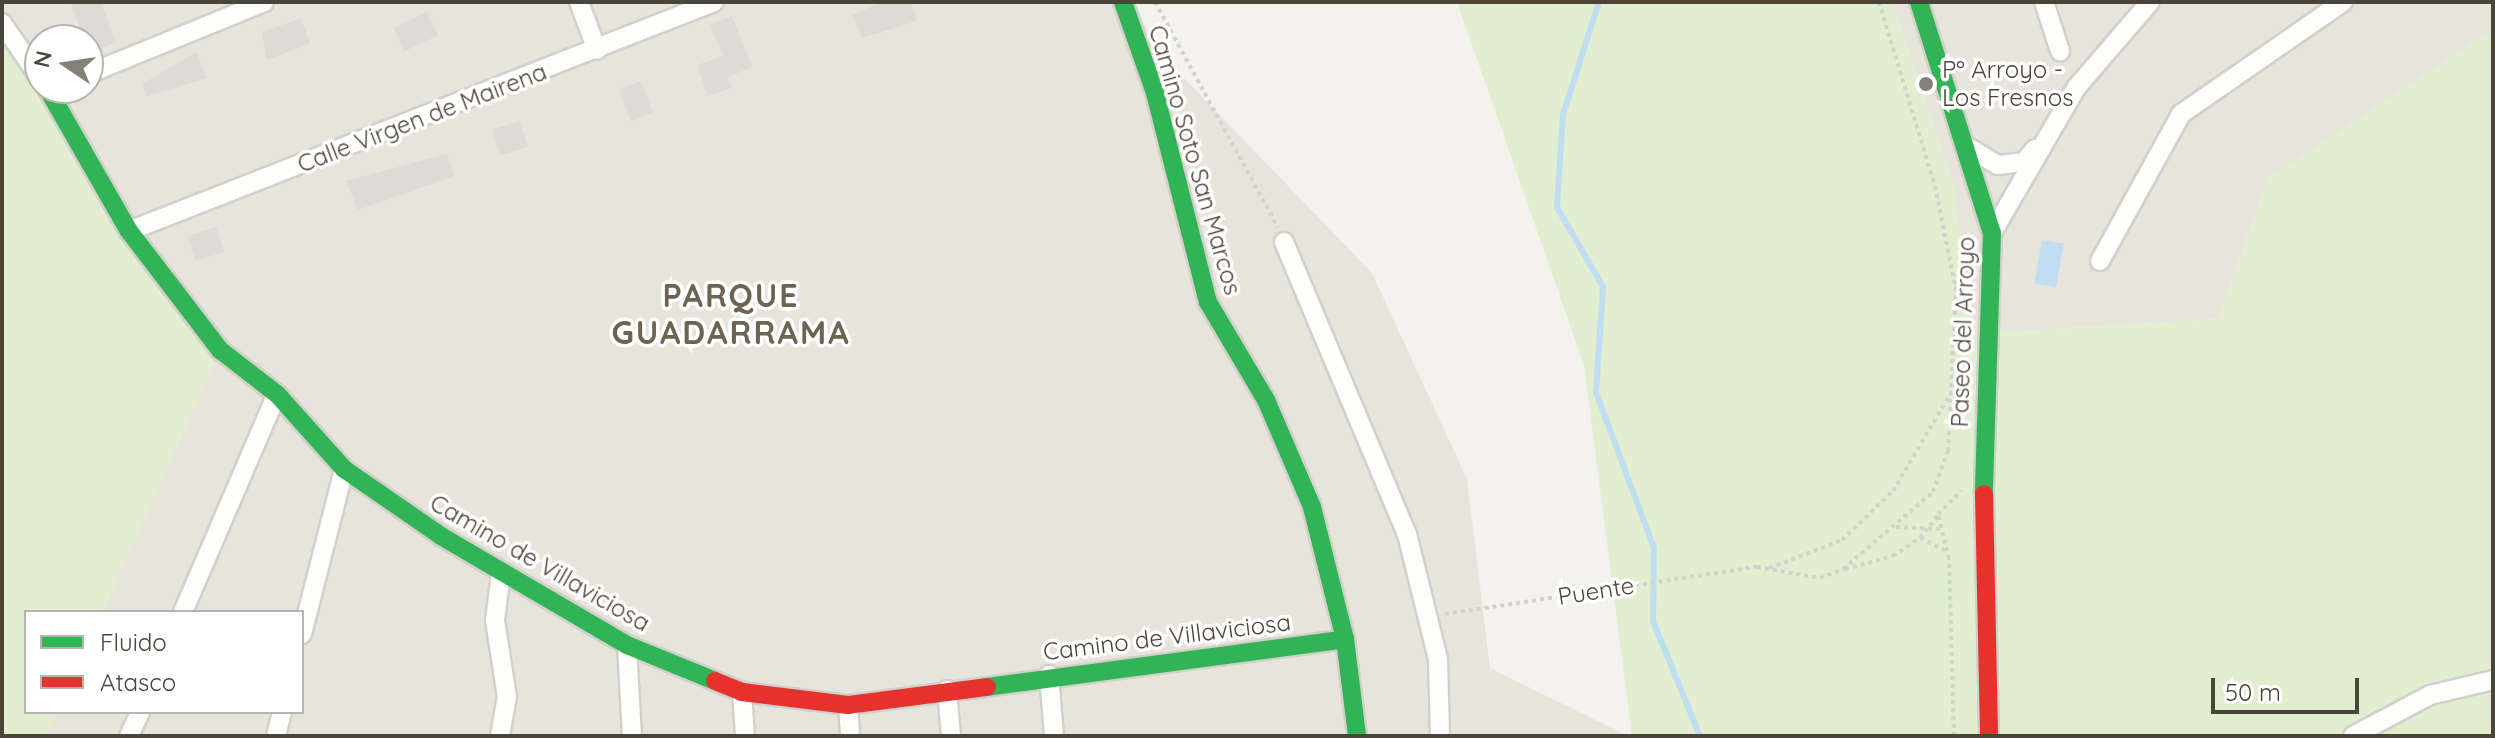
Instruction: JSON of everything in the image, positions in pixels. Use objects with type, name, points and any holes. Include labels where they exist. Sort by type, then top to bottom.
[{"type":"street","points":[[104,67],[264,2]]},
{"type":"street","points":[[579,2],[597,50]]},
{"type":"street","name":"Calle Virgen de Mairena","points":[[129,231],[714,2]]},
{"type":"street","name":"Camino Soto San Marcos","points":[[1123,2],[1155,93],[1208,302],[1266,400],[1312,507],[1345,639],[1357,736]]},
{"type":"street","name":"Paseo del Arroyo","points":[[1919,2],[1992,233],[1985,486],[1989,736]]},
{"type":"street","points":[[2044,2],[2060,51]]},
{"type":"street","points":[[1992,233],[2076,88],[2150,2]]},
{"type":"street","points":[[2100,261],[2181,114],[2343,2]]},
{"type":"street","name":"Camino de Villaviciosa","points":[[2,23],[24,54]]},
{"type":"street","name":"Camino de Villaviciosa","points":[[57,104],[129,231],[220,350],[277,394],[344,469],[501,574],[627,645],[742,692],[848,705],[1049,675],[1345,639]]},
{"type":"street","points":[[1964,144],[1988,163],[2024,162],[2051,132]]},
{"type":"street","points":[[1284,242],[1407,534],[1438,659],[1440,736]]},
{"type":"street","points":[[184,610],[277,394]]},
{"type":"street","points":[[304,626],[344,469]]},
{"type":"street","points":[[500,736],[507,697],[495,620],[501,574]]},
{"type":"street","points":[[627,645],[632,736]]},
{"type":"street","points":[[1049,675],[1054,736]]},
{"type":"street","points":[[2353,736],[2430,695],[2493,680]]},
{"type":"street","points":[[947,690],[951,736]]},
{"type":"street","points":[[742,692],[745,736]]},
{"type":"street","points":[[848,705],[850,736]]},
{"type":"street","points":[[129,736],[139,714]]},
{"type":"street","points":[[276,736],[282,714]]},
{"type":"path","points":[[1155,2],[1284,242]]},
{"type":"path","points":[[1843,569],[1933,492],[1948,451],[1956,287],[1879,2]]},
{"type":"path","points":[[1956,287],[1976,260]]},
{"type":"path","points":[[1767,569],[1842,540],[1893,491],[1951,392]]},
{"type":"path","points":[[1947,551],[1920,538],[1957,492],[1985,486]]},
{"type":"path","points":[[1938,514],[1947,551],[1954,736]]},
{"type":"path","points":[[1894,527],[1942,529]]},
{"type":"path","name":"Puente","points":[[1435,616],[1757,567],[1820,578],[1893,556],[1920,538]]},
{"type":"shaded area","points":[[2,2],[1134,2],[1156,49],[1372,273],[1467,479],[1490,668],[1628,736],[46,736],[56,714],[304,714],[304,610],[103,610],[220,350],[56,104],[104,104],[104,24],[24,24],[24,57],[2,24]]},
{"type":"shaded area","points":[[1892,2],[2493,2],[2493,30],[2267,179],[2219,319],[1972,334],[1953,184]]},
{"type":"green space","points":[[1457,2],[1892,2],[1953,184],[1973,334],[2219,319],[2267,179],[2493,30],[2493,736],[1632,736],[1584,365]]},
{"type":"green space","points":[[2,24],[24,57],[24,104],[55,104],[220,350],[103,610],[24,610],[24,714],[56,714],[46,736],[2,736]]},
{"type":"water","points":[[2042,240],[2064,244],[2056,287],[2034,283]]},
{"type":"building","points":[[70,2],[101,2],[116,42],[104,47],[104,24],[78,24]]},
{"type":"building","points":[[882,2],[911,2],[917,21],[862,38],[852,15]]},
{"type":"building","points":[[427,12],[438,36],[404,51],[393,28]]},
{"type":"building","points":[[732,16],[752,67],[728,77],[732,88],[708,96],[697,65],[723,56],[710,25]]},
{"type":"building","points":[[301,18],[310,43],[267,60],[262,32]]},
{"type":"building","points":[[196,52],[207,78],[147,96],[142,84]]},
{"type":"building","points":[[641,81],[653,113],[631,121],[619,90]]},
{"type":"building","points":[[520,121],[528,147],[500,155],[492,129]]},
{"type":"building","points":[[447,154],[454,176],[358,210],[346,181]]},
{"type":"building","points":[[216,227],[224,252],[196,261],[187,236]]},
{"type":"waterway","points":[[1599,2],[1563,114],[1557,207],[1603,287],[1596,392],[1654,548],[1653,621],[1700,736]]},
{"type":"traffic: fast","points":[[1123,2],[1155,93],[1208,302],[1266,400],[1312,507],[1345,639],[1357,736]]},
{"type":"traffic: fast","points":[[1919,2],[1992,233],[1984,494]]},
{"type":"traffic: fast","points":[[56,104],[129,231],[220,350],[277,394],[344,469],[441,536],[627,645],[715,681]]},
{"type":"traffic: fast","points":[[987,687],[1345,639]]},
{"type":"traffic: jam","points":[[1984,494],[1989,736]]},
{"type":"traffic: jam","points":[[715,681],[742,692],[848,705],[987,687]]},
{"type":"place","name":"Pº Arroyo - Los Fresnos","points":[[1926,84]]},
{"type":"district","name":"PARQUE GUADARRAMA","points":[[731,314]]}]
